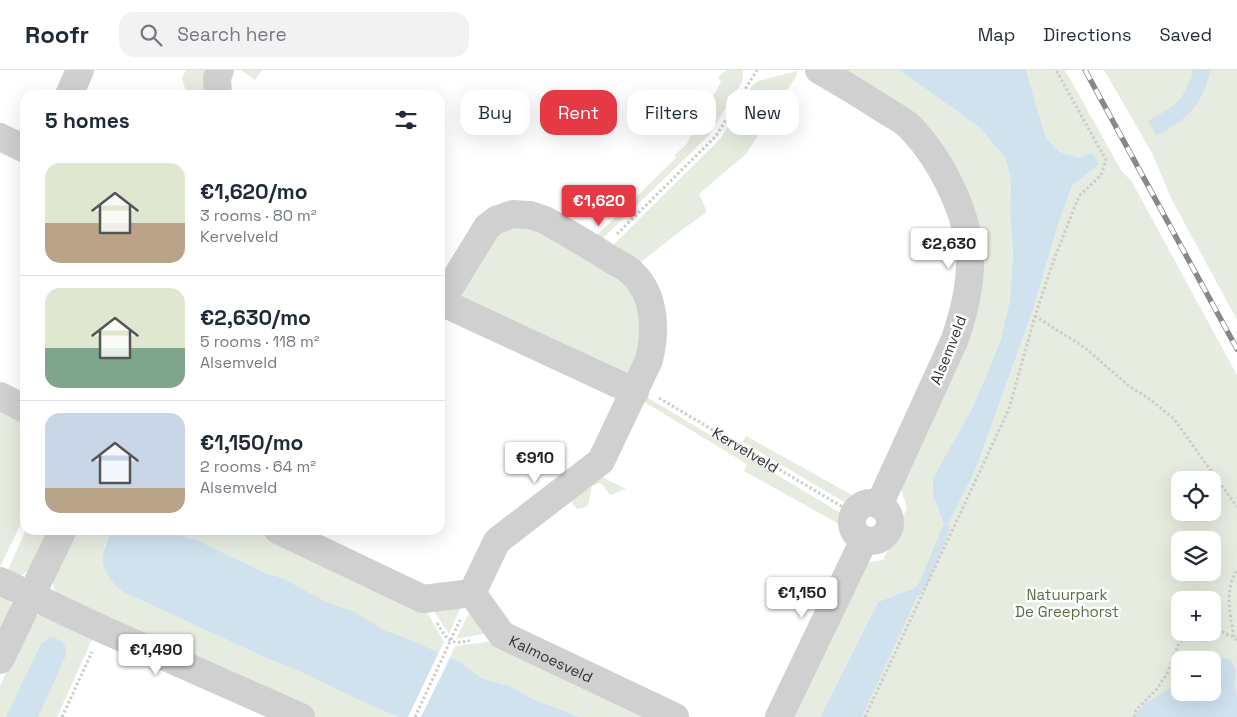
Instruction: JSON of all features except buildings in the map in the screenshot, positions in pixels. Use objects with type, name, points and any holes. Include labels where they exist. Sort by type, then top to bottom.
[{"type":"street","points":[[71,90],[80,70]]},
{"type":"street","points":[[217,90],[216,78],[220,70]]},
{"type":"street","name":"Alsemveld","points":[[819,70],[909,126],[931,153],[947,180],[959,207],[968,236],[969,287],[956,339],[867,509]]},
{"type":"street","points":[[0,137],[20,147]]},
{"type":"street","points":[[289,535],[424,599],[472,593],[497,541],[601,460],[636,389],[653,346],[654,326],[651,305],[632,273],[599,251],[545,220],[530,215],[513,214],[496,220],[486,227],[449,289],[445,291]]},
{"type":"street","points":[[445,303],[636,389]]},
{"type":"street","points":[[0,396],[20,406]]},
{"type":"street","points":[[779,717],[864,540],[854,531],[852,525],[867,509]]},
{"type":"street","points":[[0,660],[61,535]]},
{"type":"street","points":[[0,581],[102,629],[301,717]]},
{"type":"street","name":"Kalmoesveld","points":[[472,593],[502,635],[675,717]]},
{"type":"path","points":[[599,251],[716,136],[757,70]]},
{"type":"path","points":[[865,717],[1009,409],[1035,316],[1079,196],[1101,175],[1106,160],[1056,70]]},
{"type":"path","points":[[1035,316],[1084,347],[1129,386],[1152,400],[1174,419],[1237,507]]},
{"type":"path","name":"Kervelveld","points":[[636,389],[694,417],[841,506],[867,509]]},
{"type":"path","points":[[1237,570],[1230,581],[1228,603],[1234,637],[1237,641]]},
{"type":"path","points":[[424,599],[450,642],[458,643],[502,635]]},
{"type":"path","points":[[62,717],[102,629]]},
{"type":"path","points":[[1134,717],[1136,710],[1156,690],[1167,674],[1179,643],[1189,635],[1212,637],[1222,632],[1234,637]]},
{"type":"path","points":[[415,717],[447,651]]},
{"type":"green space","points":[[186,70],[208,70],[206,90],[186,90],[182,78]]},
{"type":"green space","points":[[241,70],[262,70],[255,80]]},
{"type":"green space","points":[[727,70],[743,70],[742,82],[737,90],[726,90],[726,108],[716,124],[716,91],[721,82],[718,77]]},
{"type":"green space","name":"Natuurpark De Greephorst","points":[[836,70],[899,70],[978,126],[1005,157],[1011,181],[1010,212],[1013,254],[1010,299],[1000,342],[971,411],[946,529],[975,471],[1034,307],[1057,228],[1072,186],[1098,165],[1060,152],[1046,138],[1026,70],[1065,70],[1121,170],[1132,182],[1237,375],[1237,717],[862,717],[922,584],[878,602],[820,717],[790,717],[860,564],[883,560],[907,508],[899,483],[964,342],[963,193]]},
{"type":"green space","points":[[1104,70],[1237,70],[1237,320],[1172,200],[1152,153]]},
{"type":"green space","points":[[797,71],[797,75],[787,90],[750,90],[758,81]]},
{"type":"green space","points":[[726,130],[726,135],[758,135],[746,154],[699,194],[707,212],[636,266],[613,245],[721,138]]},
{"type":"green space","points":[[692,135],[709,135],[600,241],[595,237],[676,158],[675,155],[686,145]]},
{"type":"green space","points":[[525,224],[617,275],[635,295],[644,337],[627,376],[453,299],[492,235]]},
{"type":"green space","points":[[643,395],[844,515],[839,524],[744,471],[747,464],[641,400]]},
{"type":"green space","points":[[0,410],[20,420],[20,525],[0,567]]},
{"type":"green space","points":[[746,436],[852,495],[849,505],[743,442]]},
{"type":"green space","points":[[600,476],[626,489],[610,495],[602,484],[599,483],[592,486],[588,505],[577,509],[571,497]]},
{"type":"green space","points":[[24,535],[47,535],[32,567],[22,575],[6,574]]},
{"type":"green space","points":[[71,535],[110,535],[104,547],[123,592],[264,657],[276,651],[402,717],[314,717],[57,596],[51,580]]},
{"type":"green space","points":[[174,535],[267,535],[424,607],[444,642],[439,652],[382,644],[280,577],[267,574]]},
{"type":"green space","points":[[0,590],[9,598],[11,606],[0,633]]},
{"type":"green space","points":[[462,604],[449,634],[431,607]]},
{"type":"green space","points":[[471,609],[489,633],[456,639]]},
{"type":"green space","points":[[40,615],[94,635],[57,717],[0,717],[0,686],[29,624],[34,617]]},
{"type":"green space","points":[[495,641],[657,717],[580,717],[533,699],[517,690],[446,666],[455,646]]},
{"type":"water","points":[[899,70],[1026,70],[1046,138],[1060,152],[1080,158],[1091,153],[1097,159],[1098,165],[1072,186],[1057,228],[1034,307],[975,471],[946,529],[933,495],[933,478],[971,411],[1000,342],[1010,299],[1013,254],[1010,212],[1011,181],[1005,157],[978,126]]},
{"type":"water","points":[[1193,70],[1210,70],[1203,93],[1198,102],[1177,124],[1156,136],[1148,121],[1177,102],[1185,92]]},
{"type":"water","points":[[110,535],[176,535],[198,541],[267,574],[280,577],[328,603],[355,612],[383,630],[456,660],[481,678],[512,687],[533,699],[580,717],[399,717],[123,592],[109,577],[103,564]]},
{"type":"water","points":[[923,584],[862,717],[820,717],[878,602]]},
{"type":"water","points":[[50,637],[62,643],[66,655],[38,717],[6,717],[41,644]]},
{"type":"water","points":[[1221,657],[1231,660],[1235,669],[1234,685],[1237,698],[1237,717],[1136,717],[1135,715],[1146,703],[1171,688],[1171,701],[1221,701]]},
{"type":"pier","points":[[440,650],[451,655],[446,666],[421,717],[408,717]]},
{"type":"waterway","points":[[918,591],[923,584],[946,529]]},
{"type":"railway","points":[[1085,70],[1237,349]]}]
